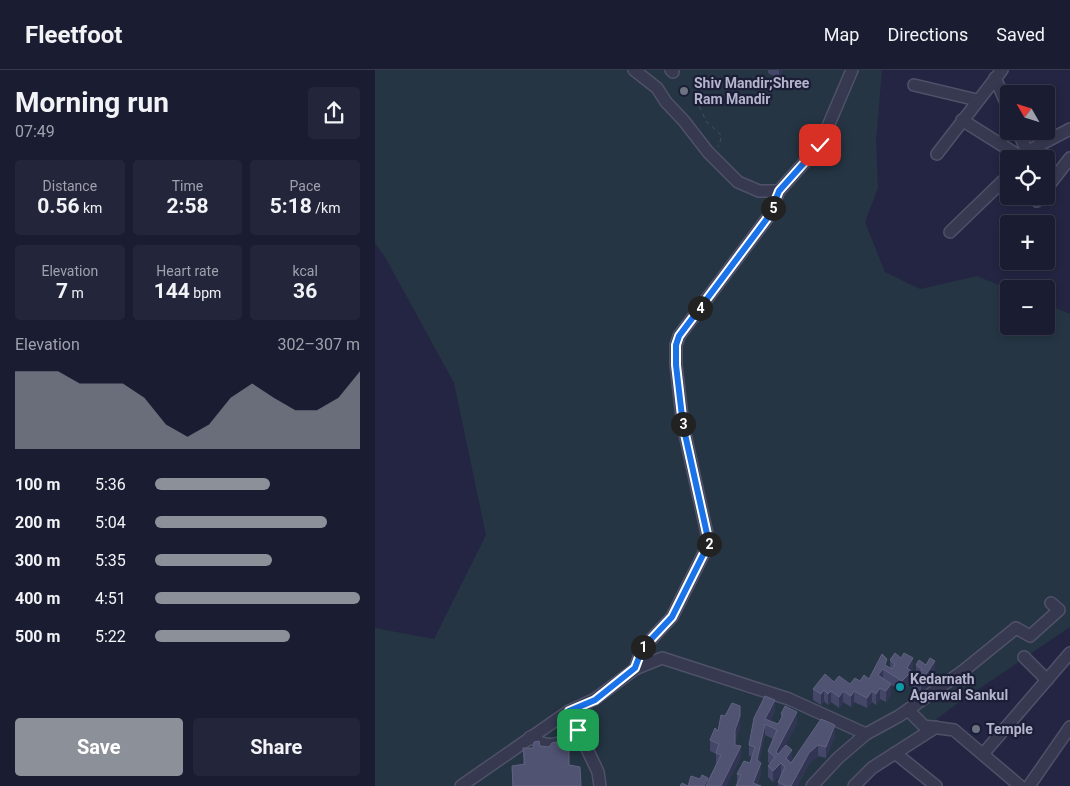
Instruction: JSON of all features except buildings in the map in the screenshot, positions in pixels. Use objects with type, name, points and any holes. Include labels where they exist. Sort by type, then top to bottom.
[{"type":"street","points":[[634,70],[657,88],[665,102],[684,121],[713,157],[739,182],[759,191],[779,191]]},
{"type":"street","points":[[635,668],[642,649],[672,617],[709,543],[683,425],[676,365],[676,345],[683,331],[769,216],[779,191],[820,145],[853,70]]},
{"type":"street","points":[[937,154],[998,74]]},
{"type":"street","points":[[914,85],[977,100]]},
{"type":"street","points":[[962,120],[1013,150]]},
{"type":"street","points":[[1032,150],[1070,129]]},
{"type":"street","points":[[1055,177],[1070,158]]},
{"type":"street","points":[[950,232],[1000,184]]},
{"type":"street","points":[[812,786],[839,758],[867,734],[907,710],[963,672],[1016,628],[1030,636],[1041,628],[1059,610],[1051,603]]},
{"type":"street","points":[[983,754],[1070,654]]},
{"type":"street","points":[[1024,657],[1047,680]]},
{"type":"street","points":[[461,786],[569,711],[595,700],[635,668],[662,658],[789,699],[867,734]]},
{"type":"street","points":[[907,710],[924,726],[954,730],[1020,786]]},
{"type":"street","points":[[569,711],[598,772],[600,786]]},
{"type":"street","points":[[854,786],[872,768],[935,727]]},
{"type":"street","points":[[1029,786],[1070,727]]},
{"type":"street","points":[[530,737],[542,744],[555,746],[563,743],[578,730]]},
{"type":"street","points":[[895,753],[935,786]]},
{"type":"path","points":[[693,92],[706,121],[722,136],[713,157]]},
{"type":"shaded area","points":[[375,70],[882,70],[876,142],[878,188],[865,222],[885,272],[920,289],[977,276],[1000,285],[1000,335],[1055,335],[1055,308],[1070,314],[1070,627],[954,706],[849,786],[375,786],[375,628],[434,639],[486,535],[454,383],[385,257],[375,243]]},
{"type":"place","name":"Shiv Mandir;Shree Ram Mandir","points":[[684,91]]},
{"type":"place","name":"Kedarnath Agarwal Sankul","points":[[900,687]]},
{"type":"place","name":"Temple","points":[[976,729]]},
{"type":"route","points":[[578,730],[569,711],[595,700],[635,668],[642,649],[672,617],[709,543],[683,425],[676,365],[676,345],[679,336],[769,216],[779,191],[820,145]]}]
